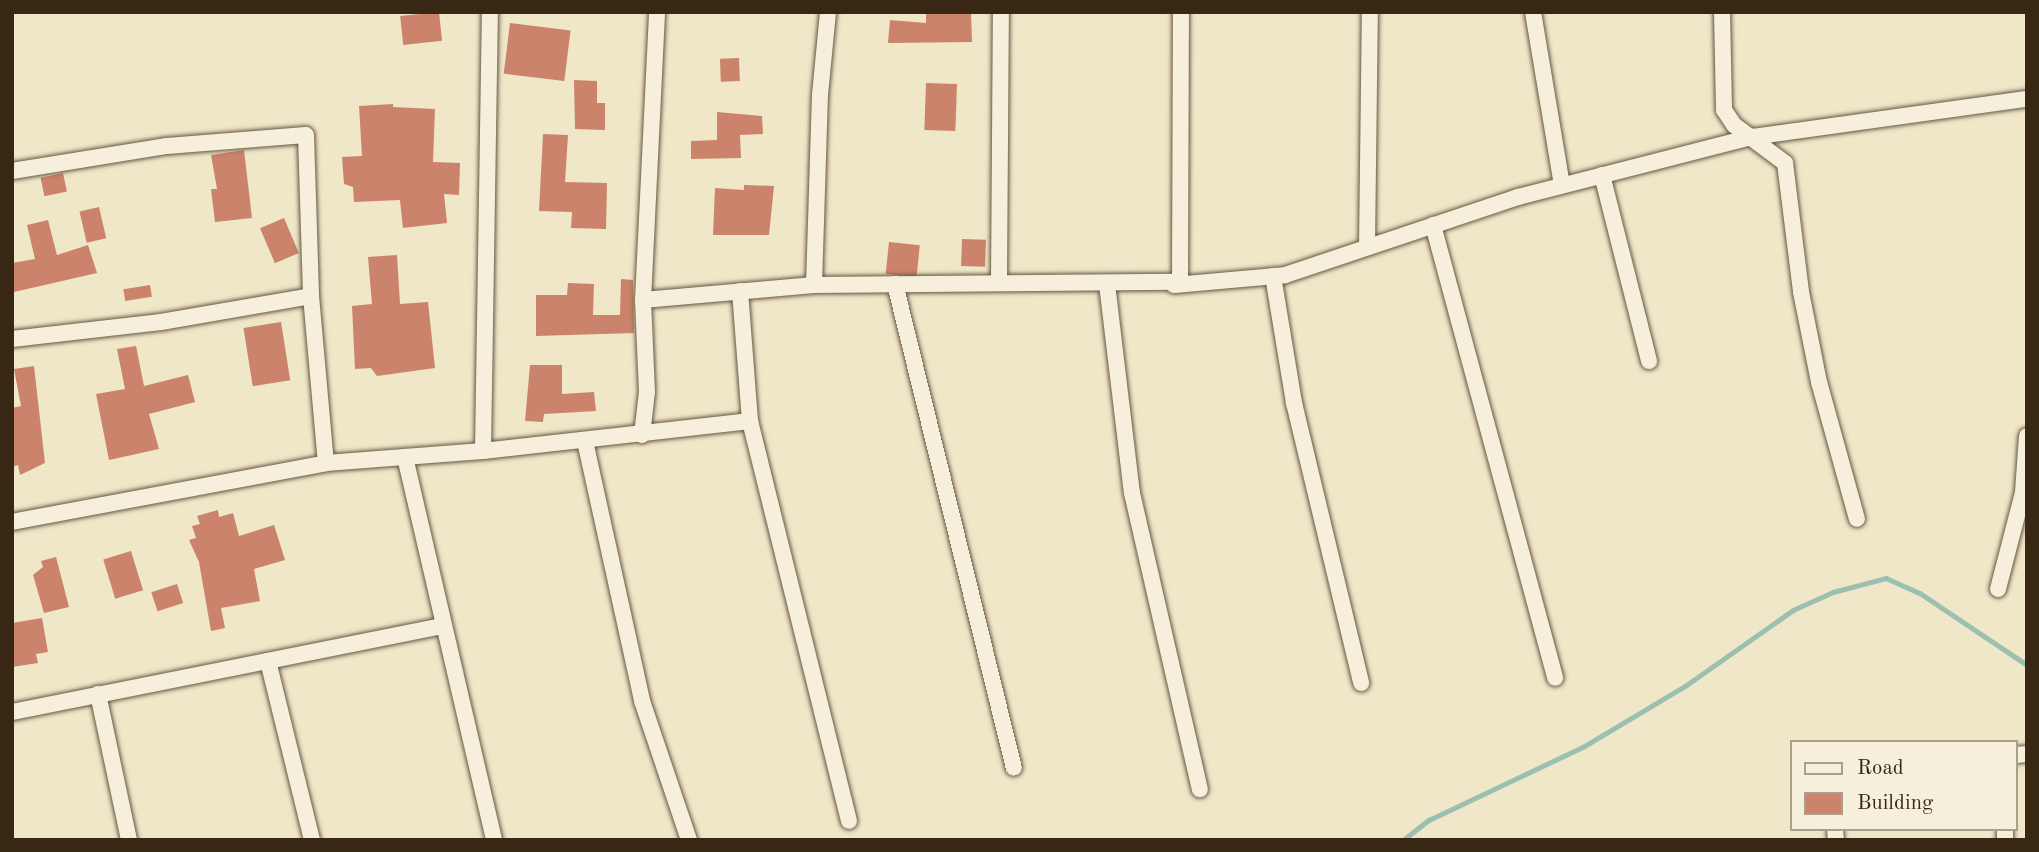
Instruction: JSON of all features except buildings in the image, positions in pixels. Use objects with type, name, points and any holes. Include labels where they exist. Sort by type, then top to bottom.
[{"type":"street","points":[[483,451],[490,12]]},
{"type":"street","points":[[642,435],[647,392],[643,300],[657,12]]},
{"type":"street","points":[[814,285],[820,95],[828,12]]},
{"type":"street","points":[[999,282],[1001,12]]},
{"type":"street","points":[[1174,285],[1182,276],[1181,12]]},
{"type":"street","points":[[1367,247],[1370,12]]},
{"type":"street","points":[[1533,12],[1562,185]]},
{"type":"street","points":[[1722,12],[1724,110],[1734,125],[1785,163],[1789,177],[1788,201],[1814,356],[1857,519]]},
{"type":"street","points":[[643,300],[814,285],[999,282],[1174,285],[1273,276],[1562,185],[1752,137],[2027,99]]},
{"type":"street","points":[[12,171],[167,146],[306,135],[311,296],[326,463]]},
{"type":"street","points":[[1602,175],[1649,361]]},
{"type":"street","points":[[1433,225],[1555,678]]},
{"type":"street","points":[[1273,276],[1294,403],[1361,683]]},
{"type":"street","points":[[895,284],[1014,768]]},
{"type":"street","points":[[1107,284],[1132,493],[1200,789]]},
{"type":"street","points":[[740,291],[750,421],[849,821]]},
{"type":"street","points":[[12,339],[161,322],[311,296]]},
{"type":"street","points":[[12,522],[326,463],[585,441],[750,421]]},
{"type":"street","points":[[1998,589],[2023,492],[2027,436]]},
{"type":"street","points":[[585,441],[642,701],[689,840]]},
{"type":"street","points":[[405,457],[442,626],[495,840]]},
{"type":"street","points":[[12,712],[442,626]]},
{"type":"street","points":[[268,661],[312,840]]},
{"type":"street","points":[[98,694],[129,840]]},
{"type":"waterway","points":[[1403,840],[1429,820],[1583,747],[1685,686],[1793,610],[1833,592],[1886,578],[1920,593],[2027,665]]}]
